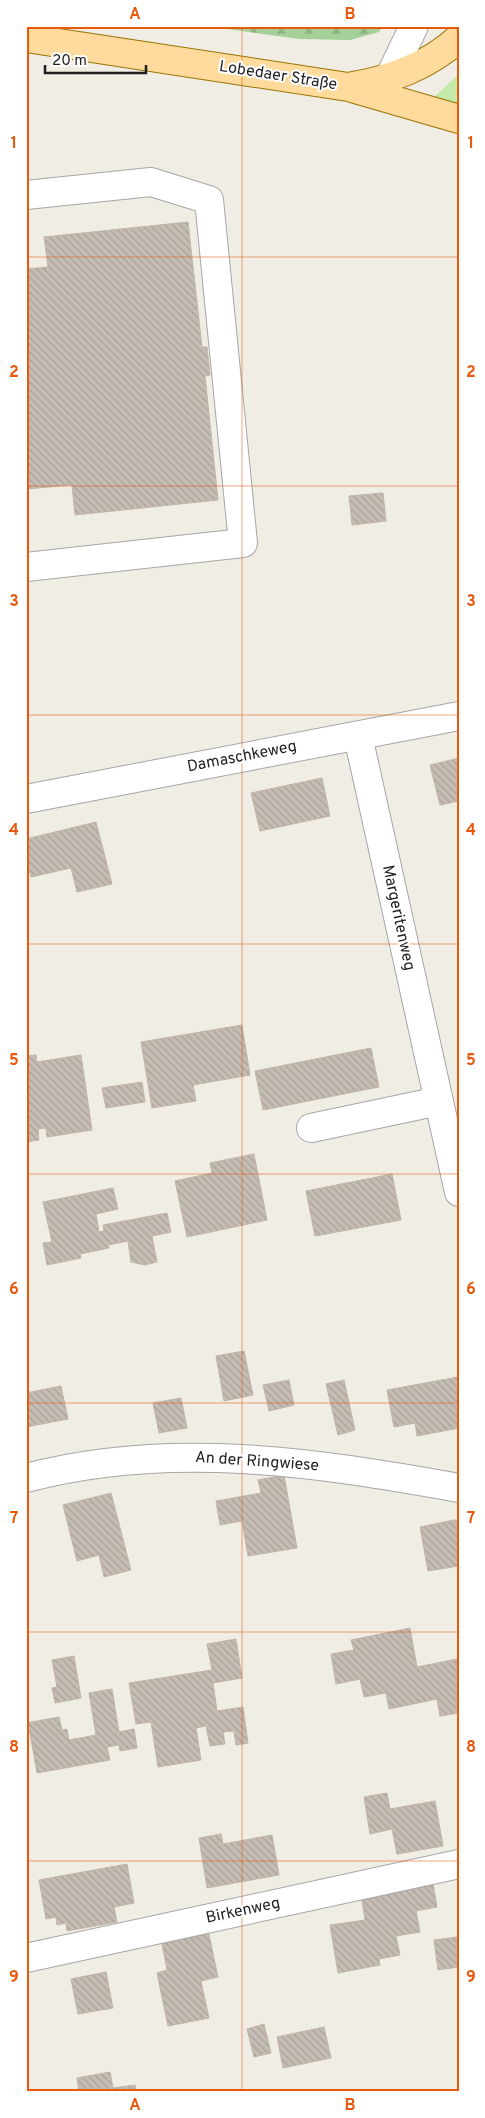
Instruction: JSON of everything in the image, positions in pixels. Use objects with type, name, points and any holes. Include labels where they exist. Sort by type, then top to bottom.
[{"type":"main road","name":"Lobedaer Straße","points":[[26,38],[348,87],[389,78],[416,69],[459,38]]},
{"type":"main road","points":[[348,87],[459,119]]},
{"type":"street","points":[[389,78],[414,26]]},
{"type":"street","points":[[26,195],[151,182],[209,200],[243,543],[26,567]]},
{"type":"street","name":"Damaschkeweg","points":[[26,799],[459,716]]},
{"type":"street","name":"Margeritenweg","points":[[358,736],[439,1101],[454,1145],[459,1192]]},
{"type":"street","points":[[312,1128],[439,1101]]},
{"type":"street","name":"An der Ringwiese","points":[[26,1478],[63,1468],[137,1459],[207,1456],[362,1470],[459,1488]]},
{"type":"street","name":"Birkenweg","points":[[26,1958],[459,1864]]},
{"type":"green space","points":[[206,26],[382,26],[379,32],[350,40],[299,39]]},
{"type":"green space","points":[[459,74],[459,104],[434,97]]},
{"type":"building","points":[[188,222],[202,347],[207,347],[210,375],[205,376],[218,500],[75,515],[72,485],[26,489],[26,269],[48,267],[44,237]]},
{"type":"building","points":[[383,493],[386,521],[352,525],[349,496]]},
{"type":"building","points":[[459,758],[459,801],[440,805],[430,765]]},
{"type":"building","points":[[322,778],[330,816],[260,831],[251,793]]},
{"type":"building","points":[[96,822],[112,884],[77,892],[71,868],[31,877],[26,857],[26,839]]},
{"type":"building","points":[[242,1025],[250,1075],[193,1085],[196,1101],[152,1108],[141,1042]]},
{"type":"building","points":[[371,1048],[379,1087],[263,1110],[255,1071]]},
{"type":"building","points":[[36,1055],[37,1062],[81,1055],[92,1130],[47,1137],[46,1128],[38,1129],[39,1140],[26,1142],[26,1056]]},
{"type":"building","points":[[142,1082],[145,1102],[106,1108],[102,1088]]},
{"type":"building","points":[[254,1154],[267,1220],[187,1237],[175,1181],[212,1173],[210,1163]]},
{"type":"building","points":[[392,1174],[401,1220],[315,1236],[306,1191]]},
{"type":"building","points":[[113,1188],[118,1209],[96,1214],[99,1232],[104,1231],[103,1225],[167,1213],[171,1232],[152,1236],[157,1262],[145,1265],[131,1262],[128,1241],[108,1245],[109,1248],[80,1254],[81,1258],[47,1265],[43,1243],[52,1242],[43,1202]]},
{"type":"building","points":[[244,1351],[253,1395],[224,1401],[216,1356]]},
{"type":"building","points":[[458,1377],[459,1428],[417,1436],[415,1423],[394,1427],[387,1390]]},
{"type":"building","points":[[289,1380],[294,1405],[269,1411],[263,1385]]},
{"type":"building","points":[[344,1380],[355,1430],[338,1435],[326,1384]]},
{"type":"building","points":[[61,1386],[68,1419],[26,1427],[26,1393]]},
{"type":"building","points":[[181,1398],[187,1428],[159,1433],[153,1403]]},
{"type":"building","points":[[284,1475],[297,1548],[248,1556],[242,1521],[220,1525],[216,1501],[261,1493],[258,1480]]},
{"type":"building","points":[[111,1493],[131,1570],[104,1577],[99,1555],[77,1561],[63,1505]]},
{"type":"building","points":[[459,1520],[459,1566],[428,1571],[420,1527]]},
{"type":"building","points":[[410,1628],[417,1667],[457,1659],[459,1713],[440,1716],[437,1699],[389,1709],[386,1693],[364,1697],[360,1679],[336,1684],[331,1654],[354,1650],[351,1640]]},
{"type":"building","points":[[236,1639],[242,1678],[213,1683],[217,1711],[243,1707],[248,1743],[236,1745],[234,1731],[223,1732],[225,1744],[210,1746],[206,1726],[196,1728],[201,1760],[158,1767],[151,1722],[136,1724],[129,1683],[212,1670],[207,1644]]},
{"type":"building","points":[[74,1656],[81,1698],[55,1703],[52,1688],[57,1687],[52,1660]]},
{"type":"building","points":[[112,1689],[119,1732],[134,1729],[137,1748],[120,1751],[119,1745],[107,1747],[110,1760],[37,1773],[30,1733],[26,1733],[26,1723],[59,1717],[62,1730],[67,1729],[69,1740],[96,1735],[89,1693]]},
{"type":"building","points":[[387,1793],[390,1809],[435,1801],[443,1846],[397,1854],[392,1829],[370,1834],[364,1797]]},
{"type":"building","points":[[221,1834],[223,1844],[272,1835],[279,1875],[207,1888],[199,1838]]},
{"type":"building","points":[[127,1864],[134,1903],[114,1907],[117,1922],[67,1931],[66,1923],[57,1925],[56,1917],[46,1919],[39,1880]]},
{"type":"building","points":[[433,1883],[437,1907],[416,1911],[420,1932],[396,1936],[400,1955],[379,1959],[380,1965],[338,1973],[330,1925],[365,1920],[361,1895]]},
{"type":"building","points":[[208,1930],[218,1977],[201,1981],[209,2018],[168,2026],[157,1973],[167,1970],[161,1939]]},
{"type":"building","points":[[457,1937],[459,1967],[438,1970],[434,1940]]},
{"type":"building","points":[[106,1972],[113,2008],[78,2014],[71,1979]]},
{"type":"building","points":[[264,2024],[271,2053],[254,2057],[247,2029]]},
{"type":"building","points":[[324,2027],[331,2058],[283,2068],[277,2037]]},
{"type":"building","points":[[110,2072],[113,2088],[135,2085],[136,2092],[79,2092],[77,2078]]}]
